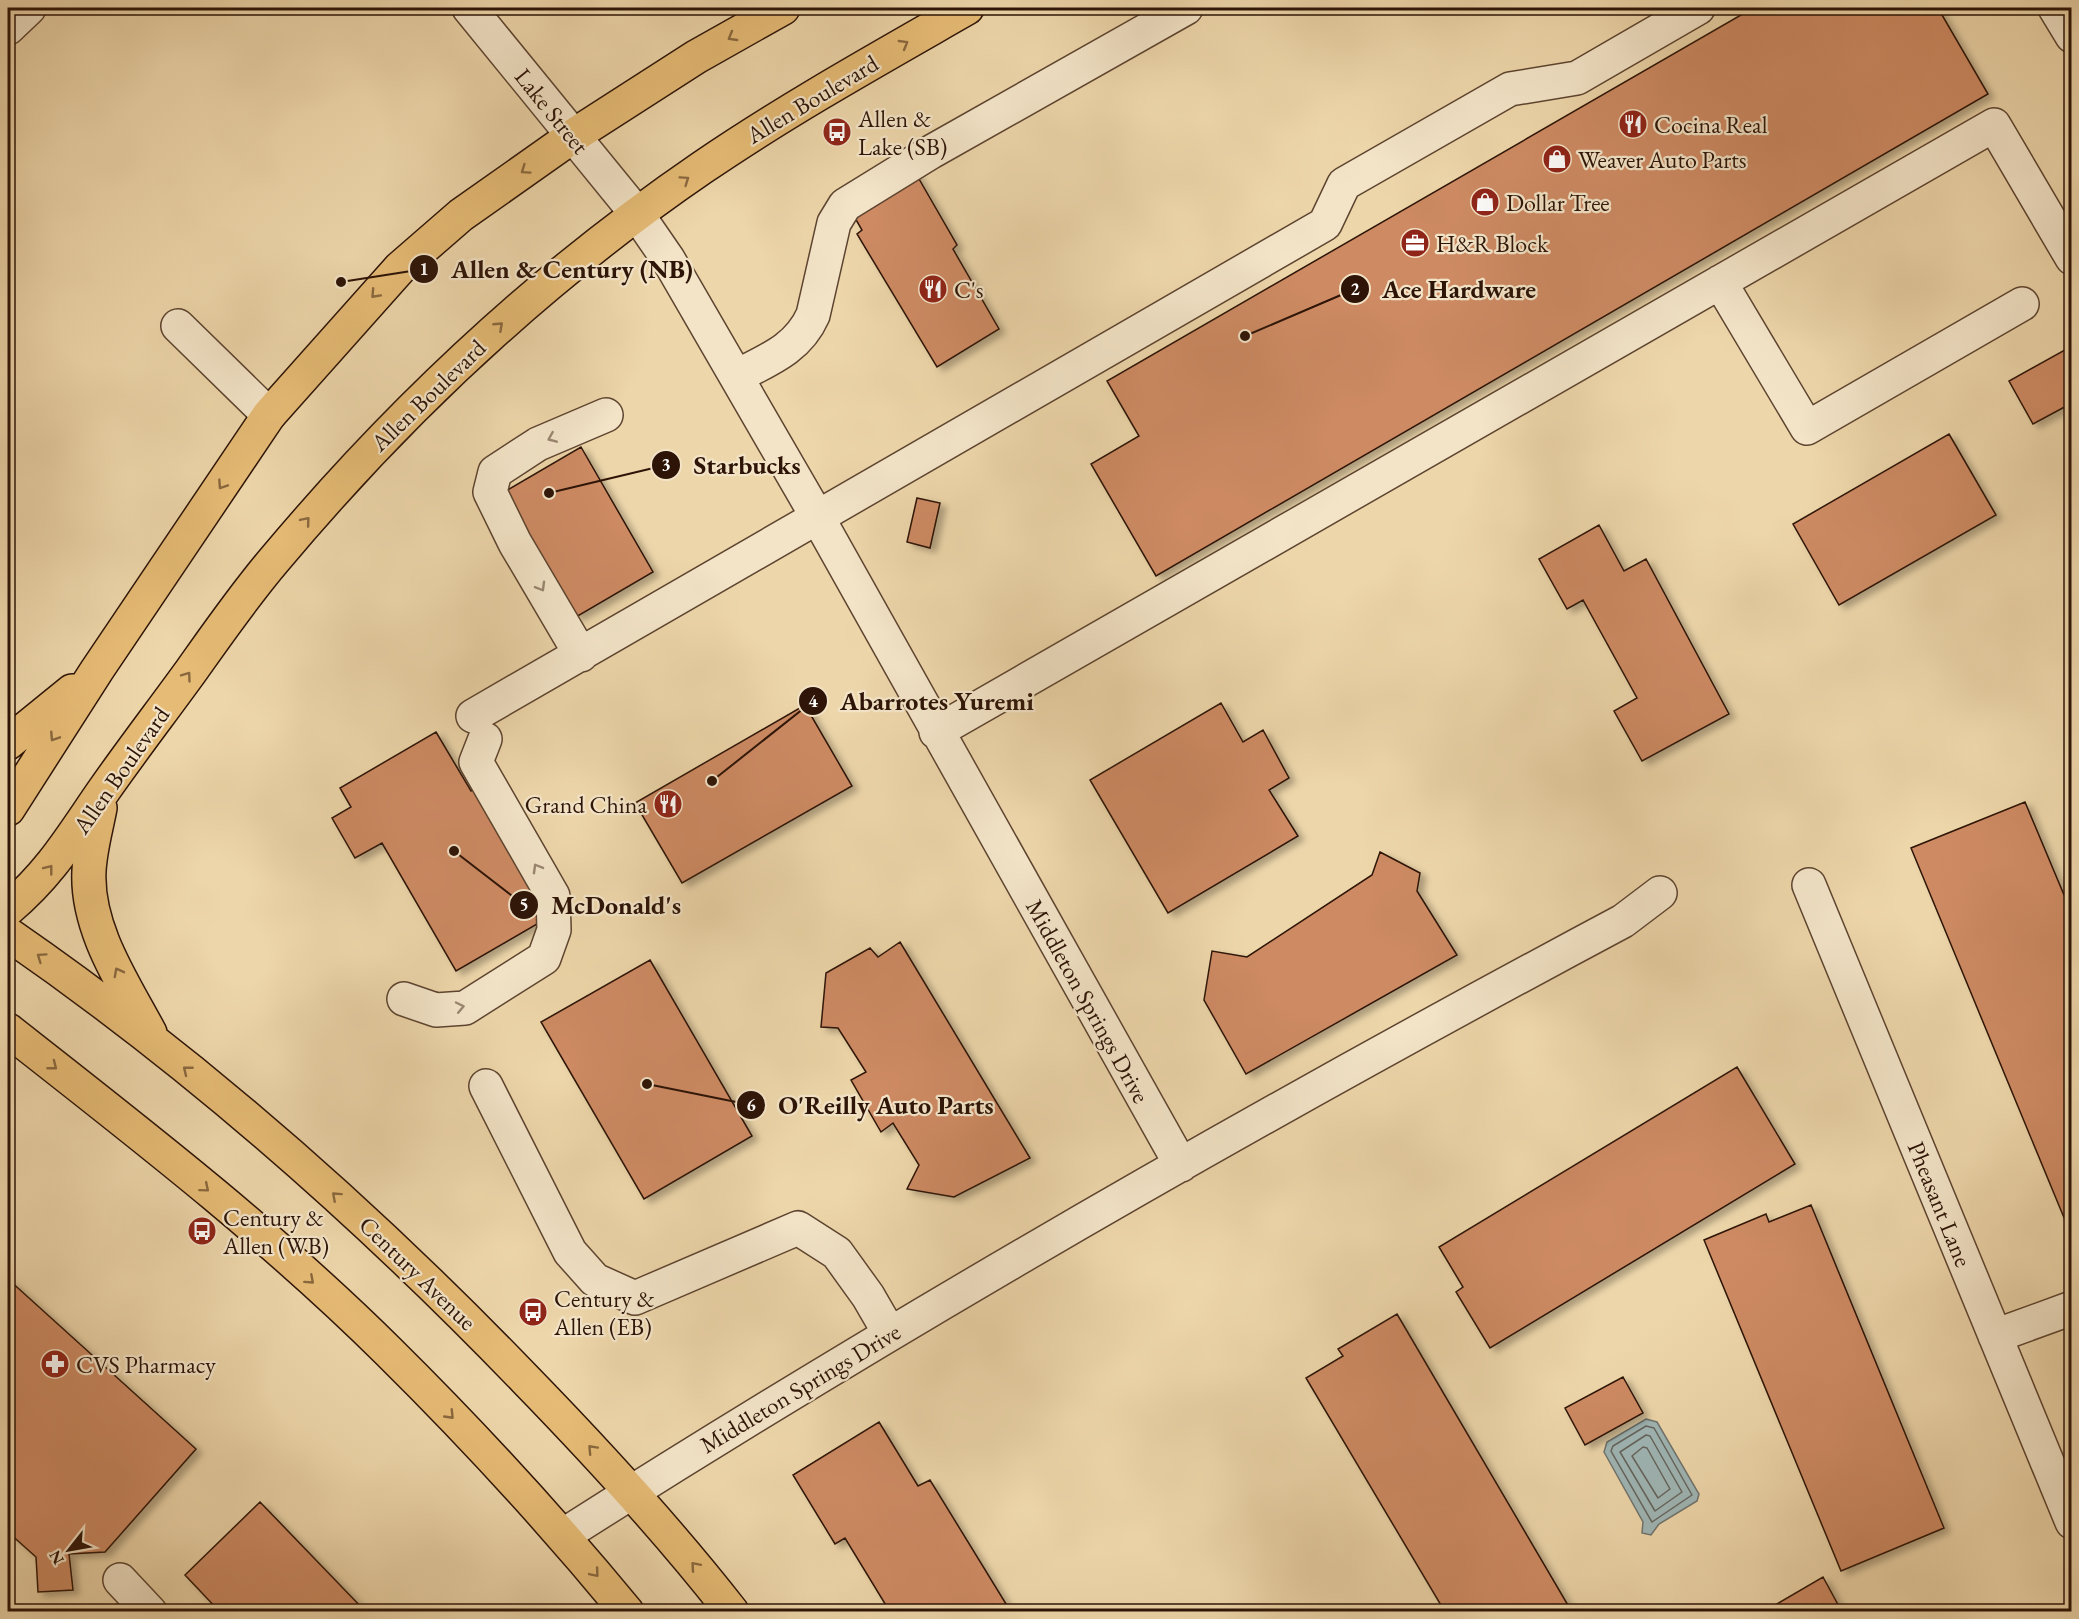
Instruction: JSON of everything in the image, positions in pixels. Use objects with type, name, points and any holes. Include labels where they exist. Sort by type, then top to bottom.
[{"type":"main road","points":[[8,809],[97,670],[269,415],[362,309],[427,242],[461,214],[573,136],[696,57],[783,8]]},
{"type":"main road","name":"Allen Boulevard","points":[[8,909],[39,882],[73,839],[104,791],[259,578],[359,462],[415,405],[525,302],[637,214],[780,116],[967,8]]},
{"type":"main road","points":[[8,743],[97,670]]},
{"type":"main road","points":[[104,791],[89,874],[96,924],[111,961],[155,1043]]},
{"type":"main road","name":"Century Avenue","points":[[8,934],[155,1043],[268,1136],[391,1246],[485,1337],[632,1491],[732,1611]]},
{"type":"main road","points":[[8,1030],[157,1149],[310,1280],[387,1350],[564,1535],[627,1611]]},
{"type":"street","points":[[8,28],[29,8]]},
{"type":"street","name":"Lake Street","points":[[469,8],[637,214]]},
{"type":"street","points":[[737,376],[791,347],[807,329],[813,315],[834,223],[845,205],[931,152],[1186,8]]},
{"type":"street","points":[[404,999],[436,1010],[465,1008],[544,958],[554,930],[553,896],[476,762],[479,728],[581,655],[1325,224],[1344,184],[1510,88],[1577,78],[1698,8]]},
{"type":"street","points":[[2055,8],[2072,36]]},
{"type":"street","points":[[936,732],[1994,125],[2072,258]]},
{"type":"street","name":"Middleton Springs Drive","points":[[564,1535],[890,1334],[1181,1165],[737,376],[668,258],[637,214]]},
{"type":"street","points":[[1720,282],[1807,428],[2022,304]]},
{"type":"street","points":[[178,326],[269,415]]},
{"type":"street","points":[[581,655],[515,543],[490,492],[495,472],[504,466],[538,444],[606,415]]},
{"type":"street","name":"Pheasant Lane","points":[[1809,885],[2072,1522]]},
{"type":"street","points":[[1181,1165],[1623,921],[1660,893]]},
{"type":"street","points":[[486,1086],[570,1252],[595,1280],[635,1298],[798,1228],[837,1253],[868,1296],[890,1334]]},
{"type":"street","points":[[1995,1336],[2072,1308]]},
{"type":"street","points":[[120,1580],[150,1611]]},
{"type":"water","points":[[1646,1419],[1657,1422],[1699,1494],[1697,1501],[1659,1524],[1651,1535],[1642,1533],[1643,1522],[1604,1452],[1607,1442]]},
{"type":"building","points":[[1753,8],[1938,8],[1988,94],[1156,576],[1091,464],[1139,436],[1107,381]]},
{"type":"building","name":"C's","points":[[915,172],[957,245],[953,249],[999,329],[937,367],[857,234],[862,230],[851,211]]},
{"type":"building","points":[[2072,346],[2072,403],[2033,424],[2009,381]]},
{"type":"building","points":[[1949,434],[1996,515],[1839,605],[1793,524]]},
{"type":"building","points":[[581,447],[653,572],[576,617],[504,492]]},
{"type":"building","points":[[917,498],[940,503],[930,548],[907,542]]},
{"type":"building","points":[[1599,525],[1624,571],[1646,559],[1729,714],[1642,761],[1614,711],[1637,698],[1583,600],[1567,609],[1539,559]]},
{"type":"building","points":[[1221,703],[1243,742],[1263,730],[1289,778],[1269,790],[1298,836],[1168,913],[1090,780]]},
{"type":"building","points":[[805,705],[852,786],[682,883],[635,803]]},
{"type":"building","points":[[436,732],[471,791],[482,784],[542,886],[529,894],[544,920],[456,971],[382,843],[355,858],[332,818],[351,807],[340,788]]},
{"type":"building","points":[[2025,802],[2072,914],[2072,1237],[1911,848]]},
{"type":"building","points":[[1380,852],[1420,873],[1417,891],[1457,955],[1246,1074],[1204,1000],[1212,951],[1247,957],[1372,875]]},
{"type":"building","points":[[900,942],[1030,1158],[954,1197],[907,1189],[919,1165],[893,1123],[881,1132],[851,1080],[866,1072],[838,1028],[821,1027],[826,973],[870,948],[878,957]]},
{"type":"building","points":[[650,960],[752,1136],[644,1199],[541,1022]]},
{"type":"building","points":[[1737,1067],[1795,1164],[1490,1348],[1456,1292],[1463,1287],[1439,1247]]},
{"type":"building","points":[[1811,1205],[1944,1528],[1841,1571],[1704,1240],[1766,1214],[1769,1222]]},
{"type":"building","name":"CVS Pharmacy","points":[[8,1279],[196,1449],[105,1552],[69,1554],[73,1590],[38,1592],[36,1557],[8,1532]]},
{"type":"building","points":[[1397,1314],[1572,1612],[1445,1612],[1306,1378],[1343,1356],[1338,1349]]},
{"type":"building","points":[[1623,1377],[1643,1413],[1585,1445],[1565,1408]]},
{"type":"building","points":[[879,1422],[918,1486],[930,1480],[1011,1612],[890,1612],[845,1538],[835,1544],[793,1475]]},
{"type":"building","points":[[260,1502],[366,1612],[220,1612],[185,1575]]},
{"type":"building","points":[[1823,1577],[1842,1612],[1763,1612]]},
{"type":"place","name":"Cocina Real","points":[[1633,124]]},
{"type":"place","name":"Allen & Lake (SB)","points":[[837,132]]},
{"type":"place","name":"Weaver Auto Parts","points":[[1557,159]]},
{"type":"place","name":"Dollar Tree","points":[[1485,202]]},
{"type":"place","name":"H&R Block","points":[[1415,243]]},
{"type":"place","name":"Allen & Century (NB)","points":[[341,282]]},
{"type":"place","name":"C's","points":[[933,289]]},
{"type":"place","name":"Ace Hardware","points":[[1245,336]]},
{"type":"place","name":"Starbucks","points":[[549,493]]},
{"type":"place","name":"Abarrotes Yuremi","points":[[712,781]]},
{"type":"place","name":"Grand China","points":[[668,804]]},
{"type":"place","name":"McDonald's","points":[[454,851]]},
{"type":"place","name":"O'Reilly Auto Parts","points":[[647,1084]]},
{"type":"place","name":"Century & Allen (WB)","points":[[202,1231]]},
{"type":"place","name":"Century & Allen (EB)","points":[[533,1312]]},
{"type":"place","name":"CVS Pharmacy","points":[[55,1364]]}]
